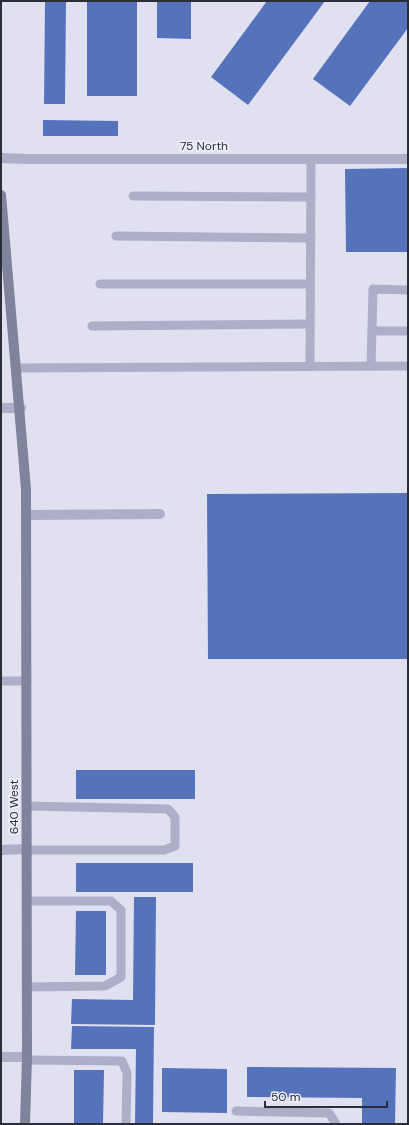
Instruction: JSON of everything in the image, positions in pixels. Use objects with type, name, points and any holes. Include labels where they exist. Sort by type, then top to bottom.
[{"type":"street","name":"75 North","points":[[1,158],[408,159]]},
{"type":"street","name":"640 West","points":[[1,195],[16,368],[21,408],[27,514],[27,1059],[25,1124]]},
{"type":"street","points":[[1,408],[21,408]]},
{"type":"street","points":[[27,514],[160,514]]},
{"type":"street","points":[[1,850],[27,849]]},
{"type":"street","points":[[1,1057],[27,1059]]},
{"type":"lane","points":[[310,366],[311,159]]},
{"type":"lane","points":[[133,196],[311,197]]},
{"type":"lane","points":[[116,236],[310,238]]},
{"type":"lane","points":[[100,284],[310,284]]},
{"type":"lane","points":[[371,366],[373,289],[408,290]]},
{"type":"lane","points":[[92,326],[310,324]]},
{"type":"lane","points":[[372,331],[408,331]]},
{"type":"lane","points":[[16,368],[408,366]]},
{"type":"lane","points":[[1,681],[27,681]]},
{"type":"lane","points":[[27,806],[168,809],[174,817],[174,846],[164,850],[27,849]]},
{"type":"lane","points":[[27,901],[111,901],[121,910],[121,977],[105,986],[27,987]]},
{"type":"lane","points":[[27,1059],[122,1062],[127,1073],[126,1124]]},
{"type":"lane","points":[[236,1111],[329,1113],[336,1124]]},
{"type":"building","points":[[45,1],[66,1],[65,104],[44,104]]},
{"type":"building","points":[[87,1],[137,1],[137,96],[87,96]]},
{"type":"building","points":[[157,1],[191,1],[191,39],[157,38]]},
{"type":"building","points":[[267,1],[325,1],[248,105],[211,77]]},
{"type":"building","points":[[370,1],[408,1],[408,28],[350,106],[313,79]]},
{"type":"building","points":[[43,120],[118,121],[118,136],[43,136]]},
{"type":"building","points":[[408,168],[408,252],[346,252],[345,169]]},
{"type":"building","points":[[408,493],[408,659],[208,659],[207,494]]},
{"type":"building","points":[[76,770],[195,770],[195,799],[76,799]]},
{"type":"building","points":[[76,863],[193,863],[193,892],[76,892]]},
{"type":"building","points":[[134,897],[156,897],[155,1025],[71,1024],[72,999],[133,1000]]},
{"type":"building","points":[[76,911],[106,911],[106,975],[75,975]]},
{"type":"building","points":[[72,1026],[154,1027],[153,1124],[135,1124],[136,1049],[71,1049]]},
{"type":"building","points":[[247,1067],[396,1068],[395,1124],[362,1124],[362,1098],[247,1097]]},
{"type":"building","points":[[162,1068],[227,1069],[227,1113],[162,1112]]},
{"type":"building","points":[[74,1070],[104,1070],[103,1124],[74,1124]]}]
